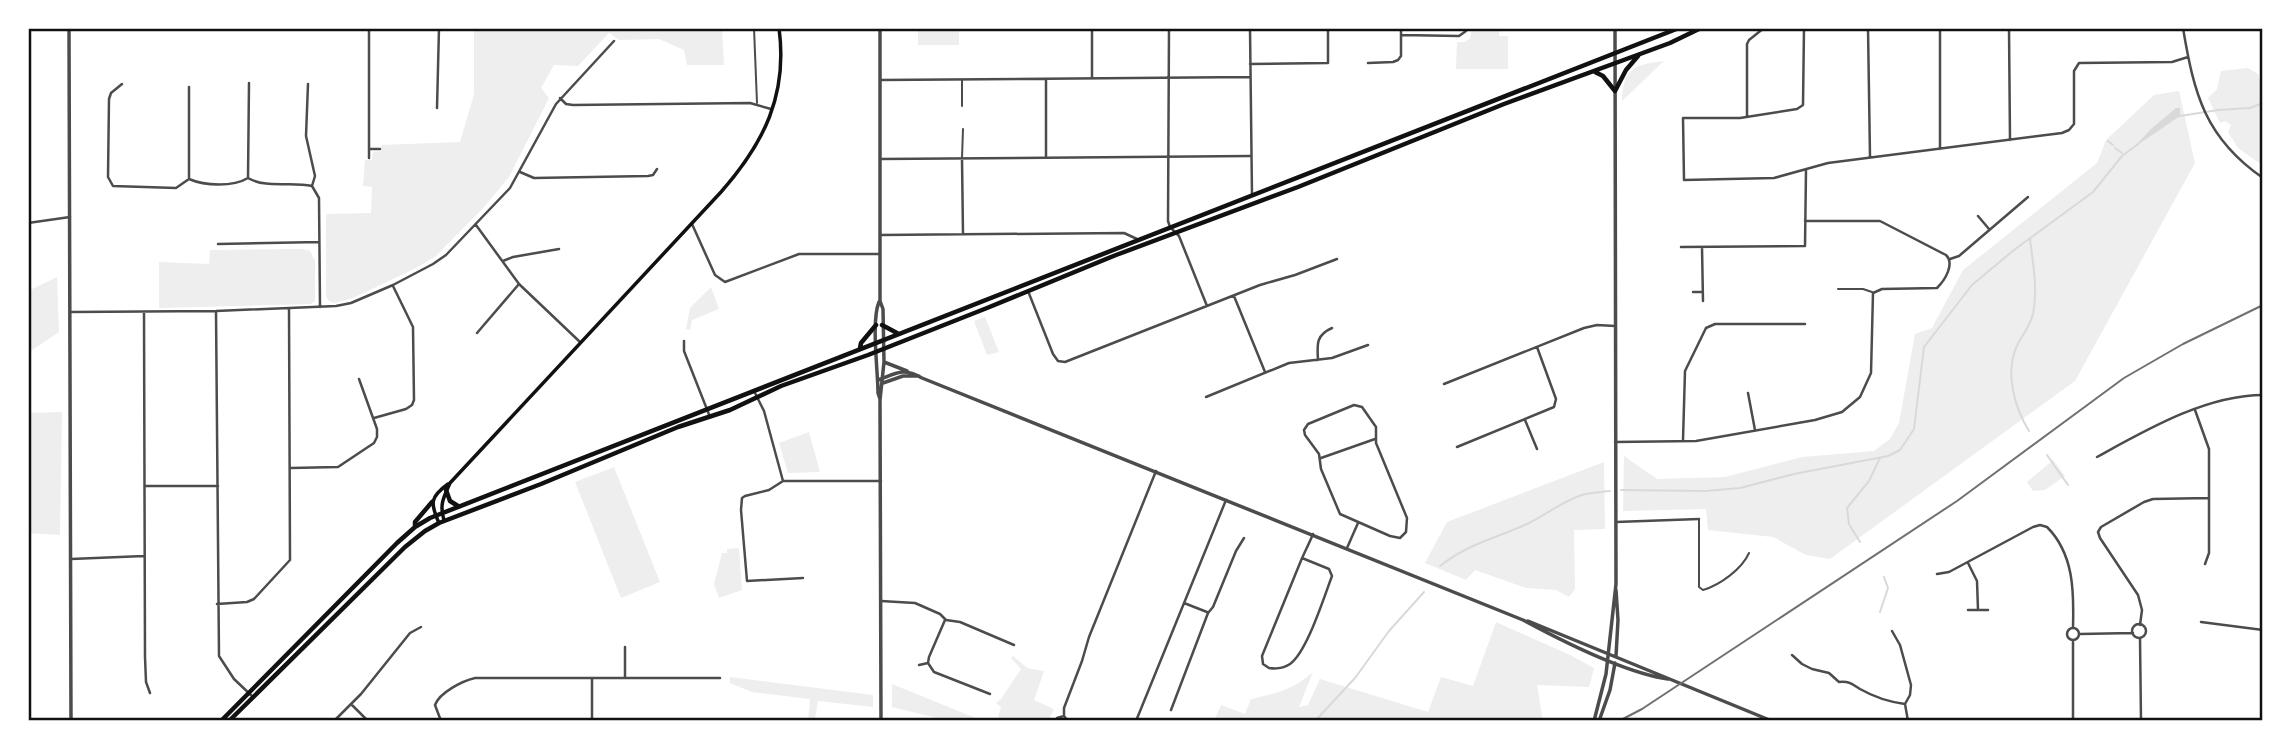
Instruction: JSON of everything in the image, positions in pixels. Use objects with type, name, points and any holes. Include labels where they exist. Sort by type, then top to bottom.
[{"type":"highway","points":[[221,721],[247,692],[415,527],[442,513],[1679,28]]},
{"type":"highway","points":[[229,721],[405,547],[442,521],[1504,104],[1688,36],[1701,28]]},
{"type":"highway","points":[[1593,72],[1603,76],[1615,91],[1626,70],[1639,55]]},
{"type":"highway","points":[[860,348],[861,343],[879,325],[899,333]]},
{"type":"highway","points":[[563,466],[566,474]]},
{"type":"highway","points":[[446,491],[450,501],[459,506]]},
{"type":"highway","points":[[415,527],[415,522],[432,502]]},
{"type":"main road","points":[[442,521],[442,498],[450,484],[692,224],[748,160],[773,109],[781,66],[779,28]]},
{"type":"main road","points":[[442,521],[436,516],[432,502],[445,486],[450,484]]},
{"type":"street","points":[[28,47],[30,28]]},
{"type":"street","points":[[69,28],[71,721]]},
{"type":"street","points":[[369,28],[369,158]]},
{"type":"street","points":[[438,108],[439,28]]},
{"type":"street","points":[[880,28],[880,301],[877,309],[884,349],[884,381],[880,400]]},
{"type":"street","points":[[1091,28],[1092,79]]},
{"type":"street","points":[[1169,28],[1167,218],[1170,227],[1177,233],[1207,306]]},
{"type":"street","points":[[1250,28],[1252,195]]},
{"type":"street","points":[[1250,64],[1328,63],[1328,28]]},
{"type":"street","points":[[1368,63],[1398,60],[1401,28]]},
{"type":"street","points":[[1401,35],[1459,36],[1466,28]]},
{"type":"street","points":[[1597,721],[1610,690],[1616,656],[1618,620],[1615,28]]},
{"type":"street","points":[[1747,117],[1747,44],[1764,28]]},
{"type":"street","points":[[1804,28],[1803,105],[1797,109],[1747,117],[1683,118],[1684,180],[1759,180],[1828,163],[2062,134],[2069,131],[2074,120],[2074,71],[2079,63],[2172,62],[2188,57]]},
{"type":"street","points":[[1868,28],[1870,157]]},
{"type":"street","points":[[1940,28],[1940,149]]},
{"type":"street","points":[[2009,28],[2010,140]]},
{"type":"street","points":[[2183,28],[2194,85],[2214,130],[2234,154],[2263,178]]},
{"type":"street","points":[[70,312],[320,307],[351,303],[393,285],[446,255],[510,188],[560,98],[614,41]]},
{"type":"street","points":[[880,80],[1250,77]]},
{"type":"street","points":[[1046,79],[1046,158]]},
{"type":"street","points":[[248,178],[249,83]]},
{"type":"street","points":[[308,84],[306,136],[315,176],[312,186]]},
{"type":"street","points":[[121,85],[111,93],[109,99],[108,177],[111,184],[119,188],[176,188],[189,179]]},
{"type":"street","points":[[189,87],[189,179]]},
{"type":"street","points":[[560,98],[573,105],[757,104],[773,109]]},
{"type":"street","points":[[369,149],[380,149]]},
{"type":"street","points":[[880,159],[1250,156]]},
{"type":"street","points":[[962,159],[962,234]]},
{"type":"street","points":[[520,172],[534,178],[648,176],[653,175],[657,169]]},
{"type":"street","points":[[1682,247],[1805,246],[1806,169]]},
{"type":"street","points":[[189,179],[198,183],[239,184],[248,178]]},
{"type":"street","points":[[248,178],[257,183],[303,184],[316,190],[319,198],[320,307]]},
{"type":"street","points":[[1950,259],[1959,256],[2028,197]]},
{"type":"street","points":[[1978,216],[1989,229]]},
{"type":"street","points":[[28,223],[70,217]]},
{"type":"street","points":[[1615,442],[1683,442],[1755,430],[1830,416],[1842,412],[1860,397],[1871,373],[1873,293],[1882,289],[1937,288],[1950,266],[1950,259],[1880,221],[1805,221]]},
{"type":"street","points":[[475,224],[519,284],[580,342]]},
{"type":"street","points":[[692,224],[715,275],[725,282],[799,254],[880,254]]},
{"type":"street","points":[[880,235],[1124,233],[1137,239]]},
{"type":"street","points":[[219,244],[319,242]]},
{"type":"street","points":[[1702,247],[1703,301]]},
{"type":"street","points":[[503,261],[559,249]]},
{"type":"street","points":[[1028,291],[1053,354],[1062,362],[1337,259]]},
{"type":"street","points":[[478,333],[519,284]]},
{"type":"street","points":[[374,418],[406,409],[414,400],[413,327],[393,285]]},
{"type":"street","points":[[1693,292],[1702,292]]},
{"type":"street","points":[[1234,296],[1265,373]]},
{"type":"street","points":[[217,604],[254,599],[290,560],[289,309]]},
{"type":"street","points":[[216,311],[219,656],[234,679],[253,697]]},
{"type":"street","points":[[144,312],[146,682],[150,693]]},
{"type":"street","points":[[1683,442],[1685,371],[1706,328],[1715,324],[1805,324]]},
{"type":"street","points":[[879,325],[877,352],[881,481],[881,721]]},
{"type":"street","points":[[1444,384],[1584,328],[1615,326]]},
{"type":"street","points":[[1318,360],[1318,339],[1332,328]]},
{"type":"street","points":[[684,341],[684,351],[710,417]]},
{"type":"street","points":[[1206,397],[1292,363],[1341,356],[1368,345]]},
{"type":"street","points":[[1457,447],[1549,410],[1556,403],[1536,347]]},
{"type":"street","points":[[884,362],[1523,620],[1615,663],[1652,677],[1668,679]]},
{"type":"street","points":[[884,381],[907,371]]},
{"type":"street","points":[[878,383],[903,376],[919,376]]},
{"type":"street","points":[[291,468],[338,467],[374,443],[377,437],[374,418],[359,379]]},
{"type":"street","points":[[754,390],[764,411],[783,481]]},
{"type":"street","points":[[1748,393],[1755,430]]},
{"type":"street","points":[[2097,457],[2158,424],[2195,410],[2225,399],[2263,395]]},
{"type":"street","points":[[1354,405],[1362,407],[1377,430],[1375,439],[1405,512],[1405,535],[1397,538],[1338,512],[1321,469],[1321,458],[1316,447],[1305,435],[1306,426],[1354,405]]},
{"type":"street","points":[[2195,410],[2209,449],[2209,553],[2205,564]]},
{"type":"street","points":[[1525,420],[1537,449]]},
{"type":"street","points":[[1321,458],[1375,439]]},
{"type":"street","points":[[1068,721],[1064,716],[1064,708],[1089,637],[1156,471]]},
{"type":"street","points":[[803,579],[747,581],[741,502],[745,496],[769,490],[783,481],[881,481]]},
{"type":"street","points":[[145,486],[218,486]]},
{"type":"street","points":[[2140,625],[2142,610],[2138,596],[2098,532],[2101,527],[2153,499],[2209,498]]},
{"type":"street","points":[[1136,721],[1226,499]]},
{"type":"street","points":[[1616,522],[1699,519]]},
{"type":"street","points":[[1347,548],[1358,523]]},
{"type":"street","points":[[1937,574],[1949,572],[2033,527],[2047,527],[2066,556],[2071,572],[2073,627]]},
{"type":"street","points":[[1302,558],[1329,569],[1332,576],[1301,653],[1285,666],[1269,668],[1263,664],[1262,656],[1302,558],[1313,534]]},
{"type":"street","points":[[1171,710],[1208,613],[1244,538]]},
{"type":"street","points":[[71,559],[145,556]]},
{"type":"street","points":[[1967,562],[1977,580],[1978,610]]},
{"type":"street","points":[[1597,721],[1609,653],[1616,584]]},
{"type":"street","points":[[881,601],[915,603],[938,613],[946,620],[955,620],[1014,645]]},
{"type":"street","points":[[1184,603],[1208,613]]},
{"type":"street","points":[[1968,610],[1988,610]]},
{"type":"street","points":[[946,620],[929,657],[930,668],[990,694]]},
{"type":"street","points":[[1523,620],[1539,624],[1772,721]]},
{"type":"street","points":[[2201,622],[2263,630]]},
{"type":"street","points":[[2133,632],[2134,627],[2140,625]]},
{"type":"street","points":[[2133,632],[2134,636],[2140,638],[2146,635],[2146,630],[2140,625]]},
{"type":"street","points":[[334,721],[407,637],[421,627]]},
{"type":"street","points":[[2073,627],[2078,629],[2080,634]]},
{"type":"street","points":[[2073,627],[2067,634],[2069,639],[2073,640]]},
{"type":"street","points":[[1892,631],[1900,645],[1911,685],[1905,704],[1908,721]]},
{"type":"street","points":[[2080,634],[2133,632]]},
{"type":"street","points":[[2073,640],[2080,634]]},
{"type":"street","points":[[2140,638],[2141,721]]},
{"type":"street","points":[[2073,640],[2073,721]]},
{"type":"street","points":[[625,647],[625,678]]},
{"type":"street","points":[[1792,655],[1812,670],[1829,673],[1836,680],[1850,681],[1860,689],[1888,701],[1905,704]]},
{"type":"street","points":[[919,665],[928,663]]},
{"type":"street","points":[[441,721],[435,702],[475,678],[720,678]]},
{"type":"street","points":[[592,678],[592,721]]},
{"type":"street","points":[[351,704],[368,721]]},
{"type":"street","points":[[1057,718],[1064,716]]},
{"type":"lane","points":[[754,28],[757,104]]},
{"type":"lane","points":[[962,80],[962,107]]},
{"type":"lane","points":[[962,159],[963,129]]},
{"type":"lane","points":[[1838,289],[1863,289],[1873,293]]},
{"type":"lane","points":[[1699,519],[1699,587],[1703,590],[1712,588],[1745,562],[1749,552]]},
{"type":"shaded area","points":[[474,28],[722,28],[724,65],[687,65],[684,50],[659,39],[619,40],[609,33],[578,66],[554,65],[541,88],[549,98],[509,177],[485,206],[436,256],[353,298],[334,303],[329,301],[326,296],[326,214],[371,213],[372,187],[363,186],[365,160],[372,160],[373,152],[381,151],[381,145],[460,142],[474,94]]},
{"type":"shaded area","points":[[918,28],[959,28],[959,45],[918,45]]},
{"type":"shaded area","points":[[1472,28],[1499,28],[1499,36],[1508,36],[1508,69],[1456,69],[1457,42],[1470,39]]},
{"type":"shaded area","points":[[1664,61],[1622,101],[1625,81],[1632,70],[1645,64]]},
{"type":"shaded area","points":[[2248,68],[2258,74],[2263,91],[2262,165],[2238,148],[2228,132],[2231,125],[2225,121],[2220,123],[2208,98],[2217,89],[2221,71]]},
{"type":"shaded area","points":[[2179,91],[2195,163],[2075,381],[1830,559],[1806,555],[1773,537],[1708,530],[1706,509],[1623,511],[1624,456],[1657,479],[1725,477],[1802,457],[1874,451],[1890,439],[1899,423],[1915,334],[1932,328],[1963,270],[2097,163],[2106,140],[2154,95]]},
{"type":"shaded area","points":[[2176,108],[2180,108],[2180,116],[2133,148],[2151,129]]},
{"type":"shaded area","points":[[210,250],[310,251],[315,261],[315,301],[311,304],[159,308],[159,262],[209,264]]},
{"type":"shaded area","points":[[57,277],[59,332],[28,353],[28,291]]},
{"type":"shaded area","points":[[711,287],[719,309],[692,320],[690,330],[686,329],[690,308]]},
{"type":"shaded area","points":[[985,317],[999,352],[987,355],[974,321]]},
{"type":"shaded area","points":[[62,412],[60,535],[28,533],[28,413]]},
{"type":"shaded area","points":[[809,432],[820,472],[788,473],[779,443]]},
{"type":"shaded area","points":[[2053,460],[2065,476],[2045,490],[2033,491],[2027,482]]},
{"type":"shaded area","points":[[1604,462],[1605,529],[1574,530],[1575,589],[1569,597],[1556,590],[1526,588],[1475,570],[1466,580],[1425,563],[1447,522]]},
{"type":"shaded area","points":[[614,467],[660,582],[621,598],[575,482]]},
{"type":"shaded area","points":[[739,548],[742,590],[719,598],[714,584],[722,553],[727,553],[727,549]]},
{"type":"shaded area","points":[[1496,622],[1594,668],[1589,687],[1537,685],[1543,721],[1214,721],[1221,705],[1245,714],[1251,699],[1284,690],[1313,672],[1299,707],[1308,705],[1320,679],[1428,712],[1441,677],[1473,686]]},
{"type":"shaded area","points":[[1013,656],[1027,668],[1044,671],[1034,700],[1054,709],[1048,721],[997,721],[1001,707],[996,703],[1021,669],[1011,658]]},
{"type":"shaded area","points":[[730,677],[873,695],[873,707],[818,701],[815,719],[808,721],[810,699],[752,692],[730,683]]},
{"type":"shaded area","points":[[892,684],[983,721],[940,721],[892,707]]},
{"type":"waterway","points":[[2180,116],[2250,108],[2263,103]]},
{"type":"waterway","points":[[2108,141],[2113,145]]},
{"type":"waterway","points":[[1621,490],[1706,491],[1740,488],[1794,474],[1888,456],[1900,450],[1914,429],[1924,347],[1972,285],[2014,250],[2093,192],[2122,156],[2138,144]]},
{"type":"waterway","points":[[2115,148],[2122,153]]},
{"type":"waterway","points":[[2029,431],[2016,402],[2011,369],[2016,348],[2033,314],[2035,277],[2030,239]]},
{"type":"waterway","points":[[2047,455],[2068,485]]},
{"type":"waterway","points":[[1860,542],[1849,524],[1847,508],[1869,481],[1880,458]]},
{"type":"waterway","points":[[1440,566],[1462,551],[1529,523],[1575,498],[1589,493],[1610,491]]},
{"type":"waterway","points":[[1880,612],[1888,588],[1884,577]]},
{"type":"waterway","points":[[1315,721],[1355,678],[1389,631],[1424,592]]},
{"type":"railway","points":[[1619,721],[1642,709],[1957,501],[2124,378],[2183,344],[2263,305]]}]
